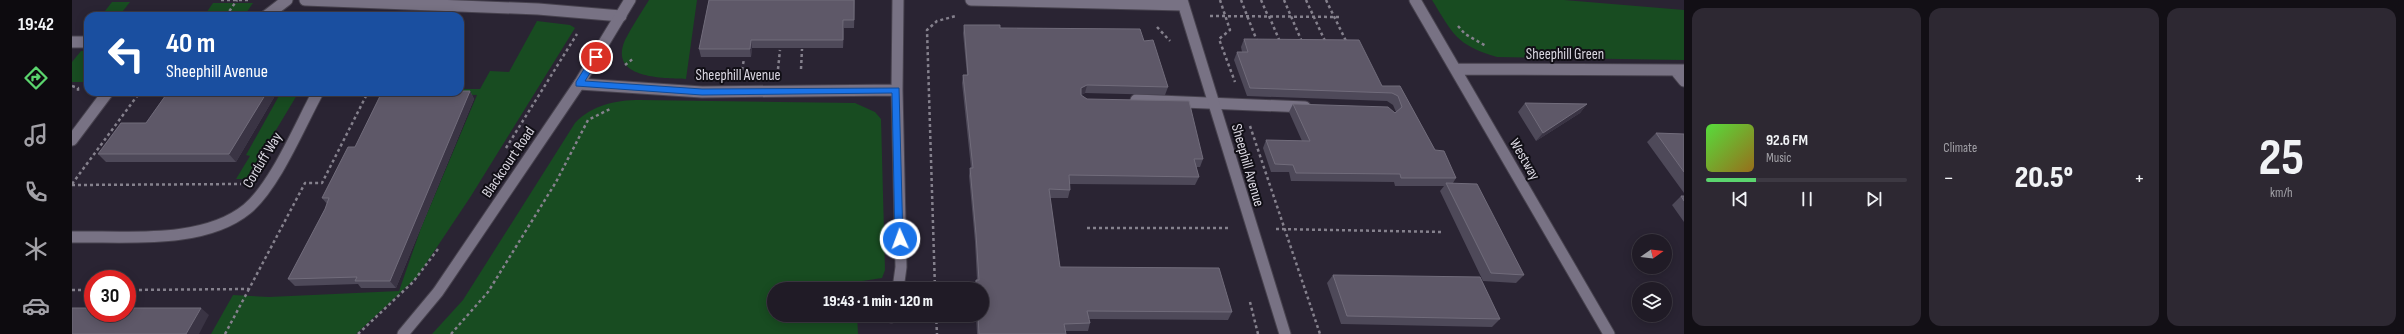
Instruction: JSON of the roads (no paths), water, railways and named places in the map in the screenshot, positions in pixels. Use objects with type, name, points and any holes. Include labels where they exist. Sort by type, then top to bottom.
[{"type":"street","points":[[271,12],[287,0]]},
{"type":"street","points":[[305,0],[538,9],[621,16]]},
{"type":"street","name":"Blackcourt Road","points":[[403,334],[438,292],[579,84],[630,0]]},
{"type":"street","points":[[898,0],[896,90],[900,267],[899,282]]},
{"type":"street","name":"Sheephill Avenue","points":[[971,0],[1182,2],[1214,102],[1250,229],[1285,334]]},
{"type":"street","name":"Westway","points":[[1415,0],[1609,334]]},
{"type":"street","points":[[72,42],[84,42]]},
{"type":"street","name":"Sheephill Green","points":[[1455,69],[1680,70],[1684,81]]},
{"type":"street","name":"Sheephill Avenue","points":[[579,84],[702,92],[896,90]]},
{"type":"street","points":[[72,140],[105,96]]},
{"type":"street","name":"Corduff Way","points":[[72,237],[183,235],[223,223],[247,209],[269,183],[316,96]]},
{"type":"street","points":[[1125,100],[1214,102],[1318,107]]}]
